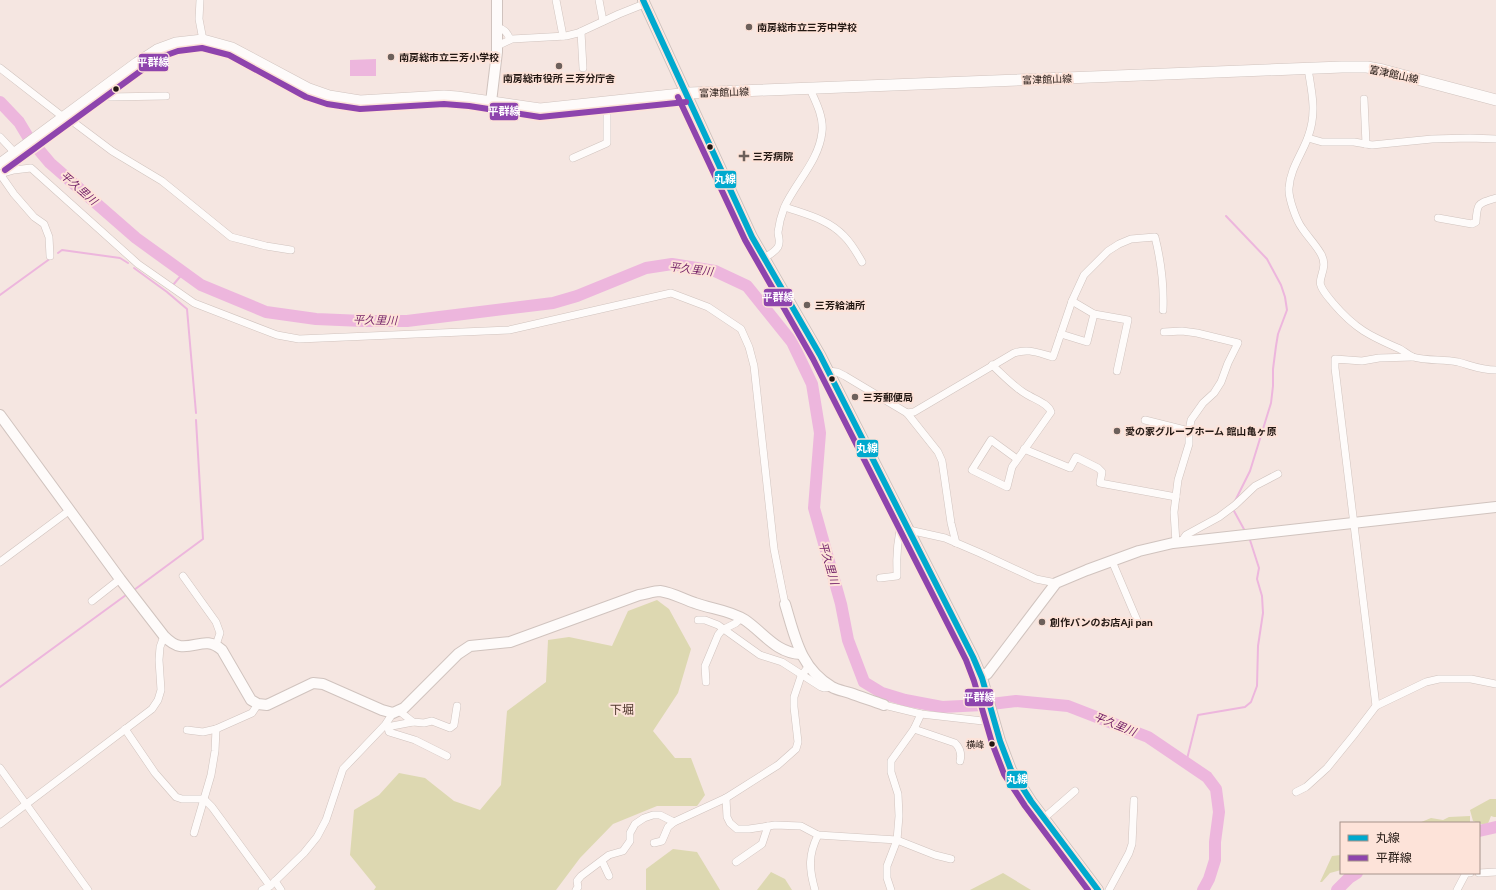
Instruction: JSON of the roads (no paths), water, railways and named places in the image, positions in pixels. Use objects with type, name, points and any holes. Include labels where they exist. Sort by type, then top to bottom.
[{"type":"main road","name":"富津館山線","points":[[0,164],[136,63],[157,50],[176,43],[203,40],[232,48],[309,89],[329,96],[360,101],[444,96],[540,109],[685,94],[1342,67],[1384,70],[1496,100]]},
{"type":"street","points":[[200,0],[199,19],[203,40]]},
{"type":"street","points":[[491,102],[497,46],[497,0]]},
{"type":"street","points":[[556,0],[563,36]]},
{"type":"street","points":[[599,0],[603,22]]},
{"type":"street","points":[[497,46],[510,39],[563,36],[580,32],[643,2],[739,210],[764,258],[820,355],[981,676],[994,721],[1011,770],[1044,818],[1098,890]]},
{"type":"street","points":[[497,26],[508,33],[510,39]]},
{"type":"street","points":[[580,32],[583,68]]},
{"type":"street","points":[[0,68],[63,117],[112,151],[162,181],[231,237],[266,246],[291,250]]},
{"type":"street","points":[[1308,69],[1314,118],[1308,138],[1293,170],[1288,188],[1291,202],[1301,226],[1321,254],[1324,261],[1324,272],[1320,280],[1320,285],[1326,295],[1350,322],[1367,334],[1403,351],[1412,357]]},
{"type":"street","points":[[764,258],[778,247],[780,241],[778,234],[780,219],[784,207],[818,150],[822,132],[822,122],[810,89]]},
{"type":"street","points":[[95,94],[108,97],[166,96]]},
{"type":"street","points":[[1364,99],[1366,144]]},
{"type":"street","points":[[573,158],[607,143],[607,115],[605,103]]},
{"type":"street","points":[[0,137],[18,152]]},
{"type":"street","points":[[1308,138],[1322,142],[1354,142],[1379,145],[1397,142],[1470,138],[1496,139]]},
{"type":"street","points":[[50,256],[49,237],[44,224],[34,217],[14,194],[0,174],[14,170],[31,168],[138,264],[194,303],[277,336],[299,339],[509,330],[671,293],[708,307],[742,329],[749,347],[754,366],[774,549],[785,604],[796,641],[801,654],[809,666],[820,678],[833,687],[884,705],[921,714],[994,721]]},
{"type":"street","points":[[1438,218],[1472,224],[1476,222],[1477,208],[1479,204],[1496,198]]},
{"type":"street","points":[[784,207],[828,223],[844,236],[862,262]]},
{"type":"street","points":[[907,413],[914,412],[1014,353],[1023,350],[1033,351],[1053,357],[1072,301],[1084,275],[1108,251],[1131,239],[1155,237],[1159,252],[1164,296],[1163,310]]},
{"type":"street","points":[[1072,301],[1094,314],[1128,320],[1117,371]]},
{"type":"street","points":[[1060,334],[1087,342],[1094,314]]},
{"type":"street","points":[[1164,332],[1182,331],[1197,333],[1238,343],[1221,382],[1214,393],[1203,403],[1191,420],[1189,444],[1178,480],[1174,512],[1179,542]]},
{"type":"street","points":[[1376,706],[1353,524],[1335,359],[1362,361],[1379,358],[1412,357],[1458,362],[1478,369],[1496,370]]},
{"type":"street","points":[[992,365],[1024,394],[1034,398],[1049,408],[1051,412],[1012,467],[1007,487],[972,470],[991,440],[1017,459]]},
{"type":"street","points":[[827,371],[837,372],[845,376],[907,413],[938,452],[942,461],[951,523],[956,543]]},
{"type":"street","points":[[0,415],[120,579],[164,636],[171,643],[179,646],[211,642],[216,645],[222,650],[251,700],[258,704],[267,704],[313,683],[323,684],[382,710],[396,711],[404,708],[458,654],[470,646],[510,642],[639,595],[658,591],[672,593],[696,603],[735,615],[782,650],[801,654]]},
{"type":"street","points":[[1145,420],[1189,431]]},
{"type":"street","points":[[1024,449],[1070,468],[1076,457],[1098,468],[1102,472],[1100,483],[1176,497]]},
{"type":"street","points":[[1179,542],[1186,535],[1219,517],[1235,505],[1255,486],[1278,474]]},
{"type":"street","points":[[981,676],[987,674],[1056,583],[1139,551],[1179,542],[1353,524],[1496,507]]},
{"type":"street","points":[[0,562],[70,510]]},
{"type":"street","points":[[880,578],[897,576],[896,557],[898,534],[903,519]]},
{"type":"street","points":[[909,530],[945,538],[1036,579],[1056,583]]},
{"type":"street","points":[[1112,562],[1137,620]]},
{"type":"street","points":[[183,576],[216,622],[220,633],[216,645]]},
{"type":"street","points":[[92,601],[120,579]]},
{"type":"street","points":[[706,682],[705,666],[718,635],[722,630],[736,623],[741,618]]},
{"type":"street","points":[[698,620],[705,620],[718,625],[722,630],[760,655],[782,662],[824,688],[833,687]]},
{"type":"street","points":[[0,824],[152,709],[158,700],[161,690],[159,660],[160,647],[164,636]]},
{"type":"street","points":[[654,843],[662,840],[668,828],[674,822],[726,798],[778,765],[796,748],[798,742],[794,697],[802,675],[809,666]]},
{"type":"street","points":[[1296,792],[1306,787],[1327,768],[1376,706],[1426,682],[1439,679],[1484,680],[1496,684]]},
{"type":"street","points":[[187,730],[203,732],[216,729],[252,713],[258,704]]},
{"type":"street","points":[[447,756],[415,740],[389,732],[388,728],[413,722],[424,723],[432,720],[450,728],[454,725],[457,706]]},
{"type":"street","points":[[396,711],[413,722]]},
{"type":"street","points":[[262,890],[272,883],[317,837],[326,820],[343,769],[385,725],[396,711]]},
{"type":"street","points":[[891,890],[887,878],[887,866],[897,840],[899,816],[898,794],[891,772],[892,761],[914,729],[921,714]]},
{"type":"street","points":[[125,729],[155,773],[176,798],[204,799],[272,883],[281,890]]},
{"type":"street","points":[[194,833],[216,751],[216,729]]},
{"type":"street","points":[[914,729],[955,743],[960,748],[960,760]]},
{"type":"street","points":[[0,768],[88,890]]},
{"type":"street","points":[[1044,818],[1075,791]]},
{"type":"street","points":[[726,798],[727,817],[730,823],[737,829],[768,826],[801,826],[818,835],[897,840],[935,856],[950,859]]},
{"type":"street","points":[[1109,890],[1132,844],[1134,800]]},
{"type":"street","points":[[576,890],[578,886],[577,881],[581,876],[609,855],[623,851],[630,841],[630,833],[635,824],[644,818],[653,815],[660,815],[674,822]]},
{"type":"street","points":[[736,862],[762,844],[768,826]]},
{"type":"street","points":[[815,890],[810,858],[812,848],[818,835]]},
{"type":"street","points":[[602,861],[609,876]]},
{"type":"street","points":[[1480,873],[1496,872]]},
{"type":"street","points":[[1457,890],[1465,874]]},
{"type":"waterway","name":"平久里川","points":[[0,102],[19,122],[28,137],[50,163],[136,238],[201,285],[266,312],[316,319],[407,321],[553,303],[577,296],[646,268],[672,264],[715,271],[747,286],[792,342],[812,384],[820,433],[814,508],[841,604],[848,640],[864,682],[882,693],[905,700],[942,707],[983,705],[1016,701],[1068,706],[1148,737],[1207,777],[1216,789],[1219,812],[1215,842],[1215,860],[1209,879],[1203,890]]},
{"type":"waterway","points":[[1226,216],[1267,259],[1281,285],[1287,310],[1278,334],[1273,369],[1271,403],[1250,471],[1235,501]]},
{"type":"waterway","points":[[58,253],[62,250],[120,258],[128,263]]},
{"type":"waterway","points":[[0,295],[51,258]]},
{"type":"waterway","points":[[134,268],[167,292],[187,309],[196,413]]},
{"type":"waterway","points":[[173,285],[184,272]]},
{"type":"waterway","points":[[134,590],[203,539],[196,420]]},
{"type":"waterway","points":[[1234,511],[1245,531]]},
{"type":"waterway","points":[[1186,763],[1198,715],[1245,707],[1251,702],[1257,686],[1258,646],[1263,613],[1262,596],[1257,579],[1259,568],[1250,540]]},
{"type":"waterway","points":[[0,687],[126,595]]},
{"type":"waterway","name":"平久里川","points":[[1480,831],[1496,827]]},
{"type":"waterway","name":"平久里川","points":[[1337,890],[1355,874]]},
{"type":"place","name":"南房総市立三芳中学校","points":[[749,27]]},
{"type":"place","name":"南房総市立三芳小学校","points":[[391,57]]},
{"type":"place","name":"南房総市役所 三芳分庁舎","points":[[559,66]]},
{"type":"place","name":"三芳病院","points":[[744,156]]},
{"type":"place","name":"三芳給油所","points":[[807,305]]},
{"type":"place","name":"三芳郵便局","points":[[855,397]]},
{"type":"place","name":"愛の家グループホーム 館山亀ヶ原","points":[[1117,431]]},
{"type":"place","name":"創作パンのお店Aji pan","points":[[1042,622]]},
{"type":"place","name":"横峰","points":[[992,744]]},
{"type":"district","name":"下堀","points":[[622,710]]}]
